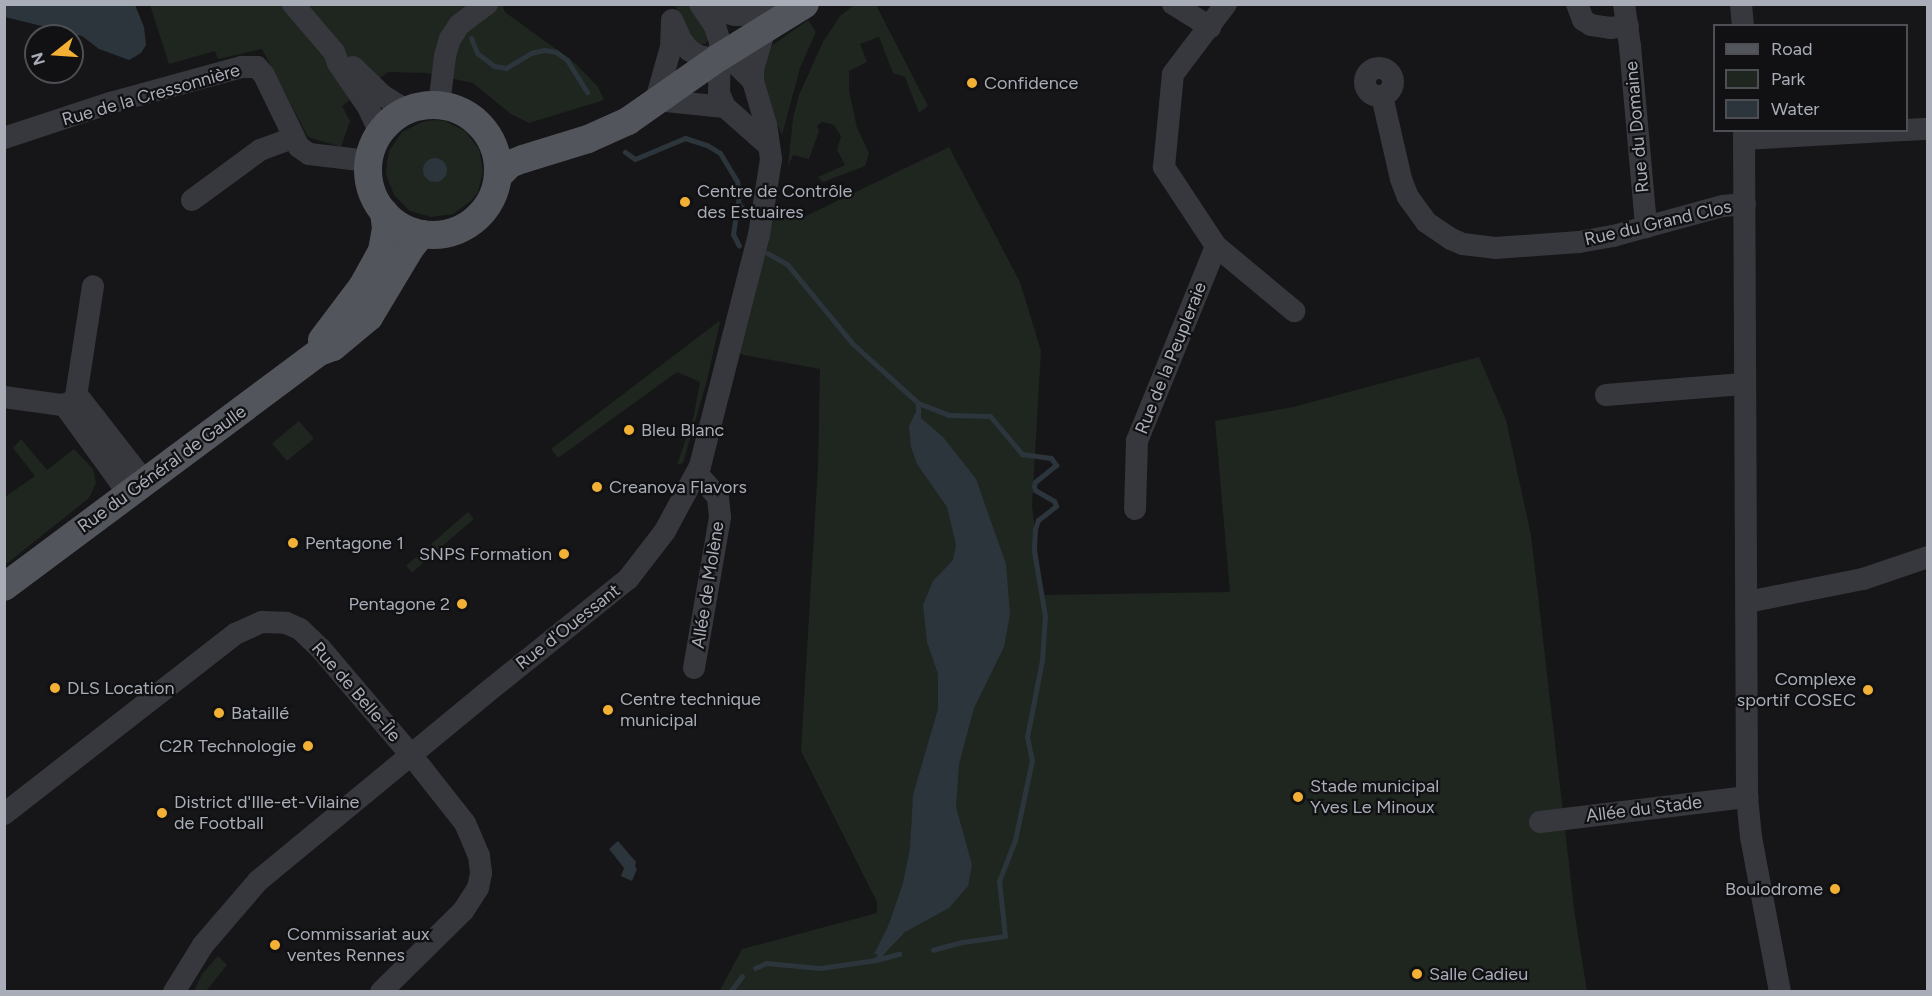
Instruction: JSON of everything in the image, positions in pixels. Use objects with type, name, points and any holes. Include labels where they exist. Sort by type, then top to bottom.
[{"type":"main road","points":[[498,175],[510,164],[608,132],[718,58],[786,16]]},
{"type":"main road","points":[[489,136],[513,142],[549,135],[656,100]]},
{"type":"main road","points":[[439,105],[459,110],[476,120],[495,148],[498,175],[489,202],[471,223],[454,232],[422,234],[395,222],[384,212],[374,197],[369,179],[369,161],[380,133],[392,119],[406,110],[439,105]]},
{"type":"main road","name":"Rue du Général de Gaulle","points":[[319,352],[323,337],[352,302],[382,251],[387,228],[384,212]]},
{"type":"main road","name":"Rue du Général de Gaulle","points":[[4,587],[319,352],[333,347],[369,317],[411,247],[422,234]]},
{"type":"street","points":[[293,4],[334,52],[343,57],[381,95],[406,110]]},
{"type":"street","points":[[439,105],[445,56],[450,39],[459,25],[487,4]]},
{"type":"street","points":[[1173,4],[1210,27]]},
{"type":"street","points":[[1226,4],[1173,74],[1164,167],[1216,246],[1294,311]]},
{"type":"street","name":"Rue du Domaine","points":[[1577,4],[1583,20],[1591,25],[1610,28],[1626,15]]},
{"type":"street","points":[[1741,4],[1743,24]]},
{"type":"street","points":[[702,7],[735,15],[786,16]]},
{"type":"street","points":[[702,7],[715,26],[720,42],[719,93],[725,107],[753,129],[768,145]]},
{"type":"street","points":[[671,12],[681,40],[689,50],[699,56],[734,62],[753,81]]},
{"type":"street","points":[[671,12],[671,46],[656,100],[725,107]]},
{"type":"street","name":"Rue du Domaine","points":[[1626,15],[1646,227]]},
{"type":"street","name":"Rue d'Ouessant","points":[[174,992],[203,945],[258,881],[628,579],[665,531],[697,474],[759,236],[770,182],[771,159],[766,125],[753,81],[753,69],[786,16]]},
{"type":"street","points":[[334,52],[338,63],[368,107],[380,133]]},
{"type":"street","name":"Rue de la Cressonnière","points":[[4,138],[110,104],[249,67],[257,67],[264,75],[299,147],[309,154],[369,161]]},
{"type":"street","name":"Rue du Grand Clos","points":[[1382,96],[1401,179],[1408,197],[1426,222],[1451,239],[1479,248],[1579,242],[1646,227],[1722,206],[1745,204]]},
{"type":"street","points":[[1908,130],[1928,129]]},
{"type":"street","points":[[1780,992],[1751,837],[1747,797],[1747,602],[1743,384],[1744,135],[1841,132]]},
{"type":"street","points":[[192,200],[260,150],[293,138]]},
{"type":"street","name":"Rue de la Peupleraie","points":[[1135,509],[1137,441],[1216,246]]},
{"type":"street","points":[[93,286],[76,396],[68,411],[136,487]]},
{"type":"street","points":[[1606,395],[1743,384]]},
{"type":"street","points":[[4,397],[62,405],[72,402]]},
{"type":"street","name":"Allée de Molène","points":[[694,668],[720,517],[718,497],[697,474]]},
{"type":"street","points":[[1747,602],[1863,579],[1928,557]]},
{"type":"street","name":"Rue de Belle-Île","points":[[4,814],[235,634],[262,622],[286,623],[300,629],[320,648],[412,756],[471,832],[479,856],[481,873],[478,888],[463,911],[381,992]]},
{"type":"street","name":"Allée du Stade","points":[[1540,822],[1747,797]]},
{"type":"green space","points":[[150,5],[502,5],[505,12],[575,63],[598,87],[604,100],[529,123],[511,114],[473,83],[426,73],[388,72],[342,106],[350,121],[341,147],[308,137],[262,49],[218,59],[215,51],[169,64]]},
{"type":"green space","points":[[676,5],[688,5],[703,18],[708,39],[706,44],[696,44],[680,24]]},
{"type":"green space","points":[[854,5],[876,5],[928,106],[919,113],[905,77],[893,73],[879,37],[860,44],[867,62],[849,71],[849,90],[857,128],[869,153],[865,166],[823,182],[818,177],[845,165],[837,150],[841,136],[834,125],[822,122],[817,126],[819,131],[809,159],[793,155],[788,167],[793,118],[799,95],[823,42],[840,16]]},
{"type":"green space","points":[[808,20],[816,32],[800,68],[782,135],[764,94],[761,65],[770,47]]},
{"type":"green space","points":[[445,121],[465,131],[479,149],[483,171],[478,192],[471,201],[453,214],[431,217],[410,211],[394,195],[386,174],[389,151],[402,132],[422,122]]},
{"type":"green space","points":[[949,147],[1020,282],[1041,351],[1032,506],[1043,595],[1230,592],[1215,421],[1293,407],[1479,357],[1506,420],[1531,535],[1575,916],[1587,991],[719,992],[742,949],[877,913],[877,902],[801,751],[818,466],[820,369],[739,354],[776,206],[804,217]]},
{"type":"green space","points":[[720,322],[706,384],[683,463],[677,465],[694,415],[700,382],[677,372],[558,458],[551,449]]},
{"type":"green space","points":[[299,421],[314,439],[287,461],[272,443]]},
{"type":"green space","points":[[21,439],[47,470],[74,449],[93,469],[96,483],[89,498],[5,565],[5,497],[35,476],[13,448]]},
{"type":"green space","points":[[468,512],[474,519],[412,573],[406,566]]},
{"type":"green space","points":[[218,956],[227,965],[206,991],[194,991],[202,974]]},
{"type":"water","points":[[5,4],[135,5],[144,27],[146,45],[141,53],[129,60],[99,49],[84,38],[84,24],[33,24],[5,17]]},
{"type":"water","points":[[435,158],[443,162],[447,170],[443,178],[435,182],[427,178],[423,170],[427,162]]},
{"type":"water","points":[[915,413],[943,437],[976,479],[1006,564],[1010,614],[1004,647],[974,708],[959,764],[956,807],[972,865],[968,886],[949,908],[905,932],[884,954],[874,954],[889,924],[903,883],[910,849],[913,795],[938,709],[938,674],[927,642],[923,605],[933,581],[953,560],[956,545],[947,507],[917,464],[911,447],[909,427]]},
{"type":"water","points":[[618,841],[636,862],[637,869],[632,881],[621,876],[624,868],[609,849]]},
{"type":"waterway","points":[[471,38],[477,53],[494,66],[506,68],[531,53],[544,50],[556,52],[567,60],[587,92]]},
{"type":"waterway","points":[[625,152],[635,159],[685,138],[707,145],[720,153],[737,181],[739,196],[733,234],[739,246]]},
{"type":"waterway","points":[[738,202],[744,211]]},
{"type":"waterway","points":[[767,253],[787,264],[853,344],[918,403],[918,421]]},
{"type":"waterway","points":[[918,403],[949,415],[990,416],[1022,454],[1051,458],[1056,465],[1035,482],[1034,486],[1035,490],[1054,501],[1056,506],[1038,520],[1035,529],[1034,551],[1045,616],[1042,660],[1027,737],[1032,760],[1015,840],[999,881],[1005,936],[962,942],[933,950]]},
{"type":"waterway","points":[[755,968],[766,963],[820,968],[876,960],[884,949]]},
{"type":"waterway","points":[[876,960],[899,954]]},
{"type":"waterway","points":[[730,992],[742,976]]},
{"type":"place","name":"Confidence","points":[[972,83]]},
{"type":"place","name":"Centre de Contrôle des Estuaires","points":[[685,202]]},
{"type":"place","name":"Bleu Blanc","points":[[629,430]]},
{"type":"place","name":"Creanova Flavors","points":[[597,487]]},
{"type":"place","name":"Pentagone 1","points":[[293,543]]},
{"type":"place","name":"SNPS Formation","points":[[564,554]]},
{"type":"place","name":"Pentagone 2","points":[[462,604]]},
{"type":"place","name":"DLS Location","points":[[55,688]]},
{"type":"place","name":"Complexe sportif COSEC","points":[[1868,690]]},
{"type":"place","name":"Centre technique municipal","points":[[608,710]]},
{"type":"place","name":"Bataillé","points":[[219,713]]},
{"type":"place","name":"C2R Technologie","points":[[308,746]]},
{"type":"place","name":"Stade municipal Yves Le Minoux","points":[[1298,797]]},
{"type":"place","name":"District d'Ille-et-Vilaine de Football","points":[[162,813]]},
{"type":"place","name":"Boulodrome","points":[[1835,889]]},
{"type":"place","name":"Commissariat aux ventes Rennes","points":[[275,945]]},
{"type":"place","name":"Salle Cadieu","points":[[1417,974]]}]
